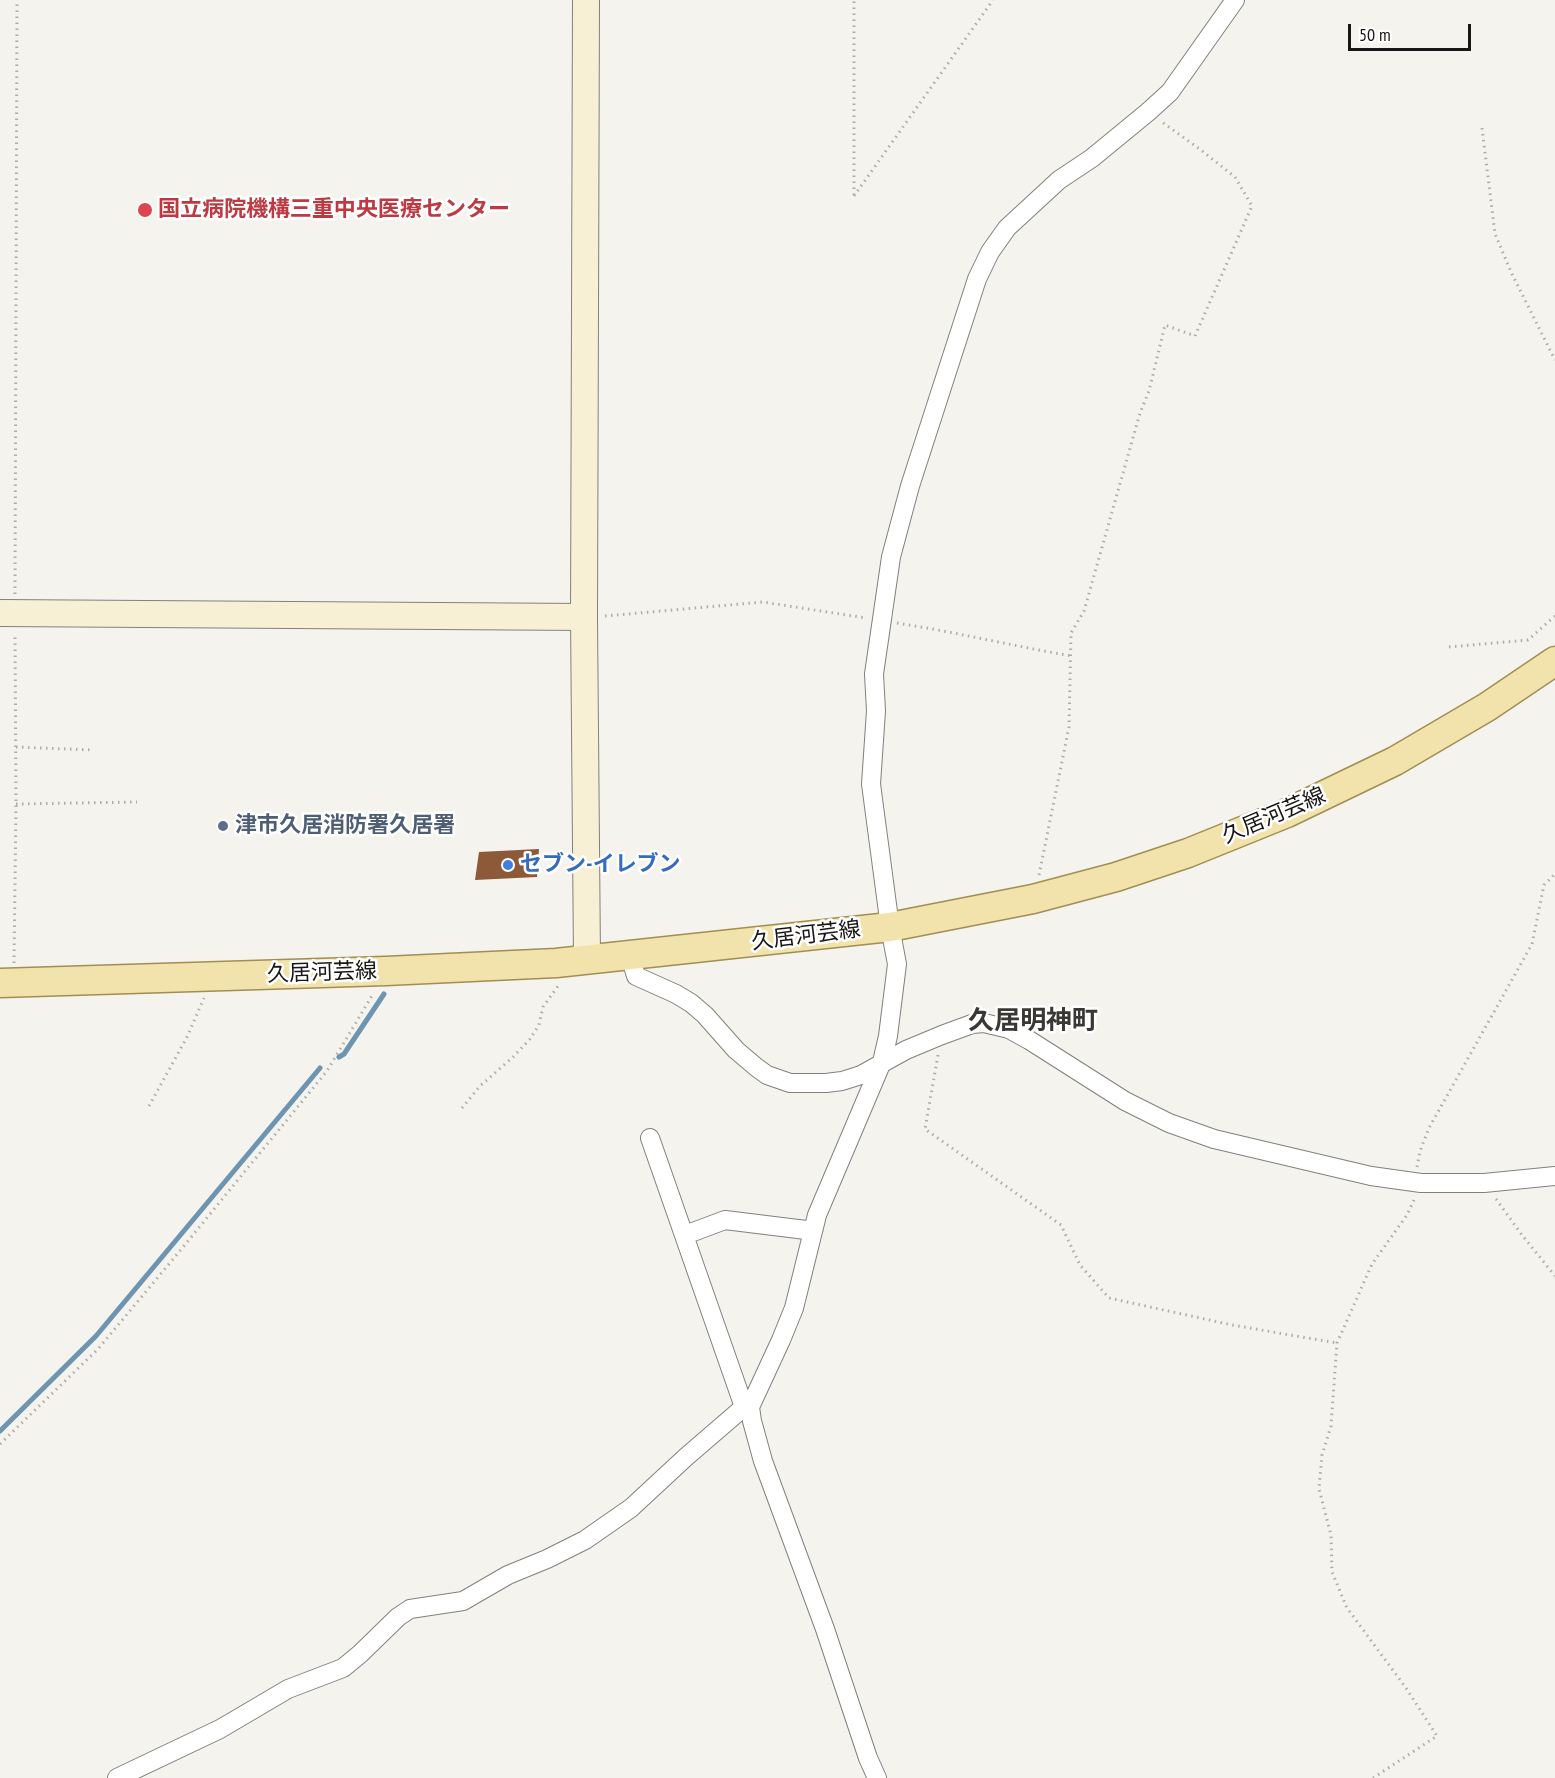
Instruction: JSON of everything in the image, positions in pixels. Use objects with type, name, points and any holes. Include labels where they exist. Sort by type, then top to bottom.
[{"type":"main road","name":"久居河芸線","points":[[7,983],[386,971],[577,961],[890,927],[1033,899],[1116,877],[1188,853],[1287,813],[1395,761],[1487,707],[1555,661]]},
{"type":"street","points":[[577,961],[584,618],[586,0]]},
{"type":"street","points":[[117,1778],[220,1729],[288,1689],[343,1668],[398,1617],[410,1609],[463,1601],[508,1575],[585,1540],[631,1508],[686,1456],[747,1407],[782,1340],[794,1308],[817,1215],[882,1062],[888,1036],[897,964],[871,784],[876,711],[874,674],[891,557],[910,486],[977,279],[990,252],[1007,228],[1059,180],[1092,158],[1170,92],[1235,0]]},
{"type":"street","points":[[7,613],[584,618]]},
{"type":"street","points":[[630,956],[636,976],[691,1003],[705,1015],[736,1050],[767,1075],[790,1083],[826,1083],[861,1075],[882,1062],[942,1035],[972,1024],[984,1023],[1000,1026],[1029,1040],[1125,1101],[1169,1123],[1214,1139],[1371,1176],[1418,1183],[1484,1183],[1555,1176]]},
{"type":"street","points":[[650,1138],[752,1421],[766,1472],[825,1629],[868,1758],[877,1778]]},
{"type":"street","points":[[685,1235],[725,1220],[806,1230],[814,1228]]},
{"type":"path","points":[[7,983],[16,804],[16,747],[7,613],[17,0]]},
{"type":"path","points":[[854,0],[854,196],[993,0]]},
{"type":"path","points":[[1033,899],[1045,853],[1069,727],[1071,633],[1084,610],[1140,413],[1149,392],[1165,325],[1195,336],[1252,206],[1235,177],[1202,150],[1148,112]]},
{"type":"path","points":[[1482,128],[1495,234],[1512,274],[1555,360]]},
{"type":"path","points":[[584,618],[763,602],[948,631],[1072,656]]},
{"type":"path","points":[[1449,647],[1528,640],[1555,616]]},
{"type":"path","points":[[16,747],[93,750]]},
{"type":"path","points":[[16,804],[137,802]]},
{"type":"path","points":[[1373,1778],[1437,1736],[1406,1688],[1347,1608],[1332,1572],[1331,1535],[1319,1489],[1322,1455],[1331,1426],[1337,1343],[1372,1264],[1407,1215],[1418,1183],[1420,1151],[1429,1128],[1532,944],[1544,885],[1555,874]]},
{"type":"path","points":[[462,1108],[480,1086],[530,1039],[538,1025],[543,1007],[577,961]]},
{"type":"path","points":[[0,1444],[98,1349],[194,1234],[327,1071],[386,971]]},
{"type":"path","points":[[149,1106],[187,1037],[213,977]]},
{"type":"path","points":[[942,1035],[925,1129],[1060,1226],[1080,1265],[1109,1298],[1232,1325],[1337,1343]]},
{"type":"path","points":[[1484,1183],[1555,1276]]},
{"type":"building","name":"セブン-イレブン","points":[[539,849],[537,877],[475,880],[479,852]]},
{"type":"waterway","points":[[339,1057],[344,1054],[384,994]]},
{"type":"waterway","points":[[0,1431],[96,1336],[320,1068]]},
{"type":"place","name":"国立病院機構三重中央医療センター","points":[[145,210]]},
{"type":"place","name":"津市久居消防署久居署","points":[[223,826]]},
{"type":"place","name":"セブン-イレブン","points":[[508,865]]},
{"type":"district","name":"久居明神町","points":[[1033,1022]]}]
